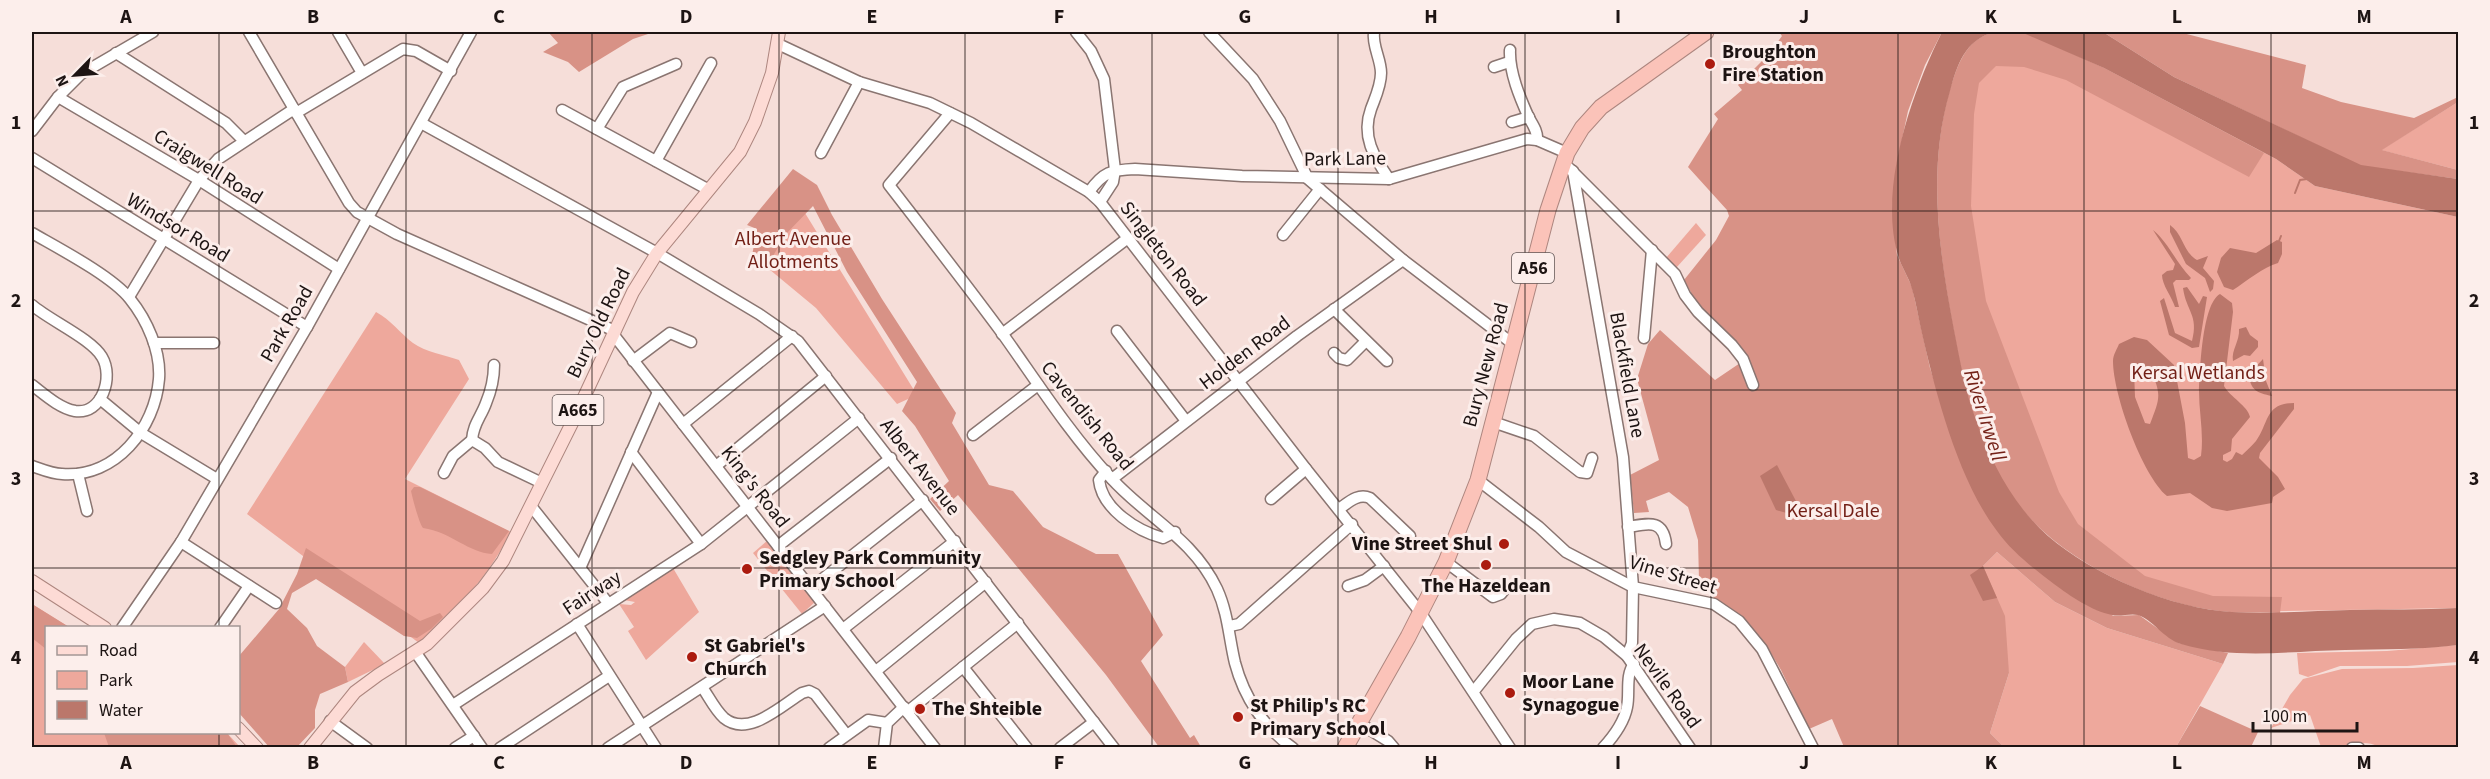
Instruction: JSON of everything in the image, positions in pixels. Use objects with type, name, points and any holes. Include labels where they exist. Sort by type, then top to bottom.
[{"type":"highway","name":"Bury New Road","points":[[1345,747],[1446,562],[1478,480],[1513,344],[1567,162],[1582,128],[1601,106],[1706,32]]},
{"type":"main road","name":"Bury Old Road","points":[[310,747],[347,701],[365,684],[416,653],[440,633],[495,573],[513,544],[633,292],[657,253],[740,152],[755,122],[772,74],[778,38]]},
{"type":"main road","points":[[32,581],[103,626]]},
{"type":"main road","points":[[240,730],[253,745]]},
{"type":"street","points":[[32,131],[58,97],[81,74],[153,32]]},
{"type":"street","points":[[249,32],[349,203],[357,212],[397,234],[614,333]]},
{"type":"street","points":[[338,32],[362,73]]},
{"type":"street","name":"Park Road","points":[[123,626],[181,542],[307,327],[471,32]]},
{"type":"street","points":[[1076,32],[1091,51],[1104,79],[1115,170],[1113,182],[1100,202]]},
{"type":"street","points":[[1213,32],[1253,79],[1280,121],[1308,179],[1403,260],[1513,344]]},
{"type":"street","points":[[1374,32],[1381,72],[1380,84],[1369,115],[1368,139],[1376,160],[1389,178]]},
{"type":"street","name":"Singleton Road","points":[[778,38],[859,82],[930,104],[976,125],[1089,192],[1100,202],[1306,469],[1420,612],[1510,747]]},
{"type":"street","points":[[129,297],[198,180],[218,159],[244,141],[398,50],[407,48],[451,71]]},
{"type":"street","points":[[116,53],[226,123],[244,141]]},
{"type":"street","points":[[1494,67],[1510,56],[1529,117],[1538,135],[1537,140],[1567,162],[1675,274],[1685,296],[1743,359],[1753,385]]},
{"type":"street","points":[[656,161],[711,63]]},
{"type":"street","points":[[597,129],[623,87],[676,64]]},
{"type":"street","points":[[821,153],[859,82]]},
{"type":"street","name":"Craigwell Road","points":[[58,97],[198,180],[339,269]]},
{"type":"street","points":[[562,110],[709,190]]},
{"type":"street","name":"Cavendish Road","points":[[950,113],[889,185],[1002,333],[1038,385],[1109,475],[1174,532],[1207,571],[1217,589],[1230,626],[1235,661],[1246,694],[1270,730],[1293,747]]},
{"type":"street","points":[[1512,122],[1529,117]]},
{"type":"street","name":"Albert Avenue","points":[[422,123],[657,253],[792,336],[891,458],[1114,747]]},
{"type":"street","name":"Park Lane","points":[[1115,170],[1135,169],[1308,179],[1389,178],[1456,161],[1527,139],[1537,140]]},
{"type":"street","name":"Windsor Road","points":[[32,159],[307,327]]},
{"type":"street","name":"Blackfield Lane","points":[[1567,162],[1623,457],[1633,587],[1628,706],[1614,736],[1603,747]]},
{"type":"street","points":[[1089,192],[1100,177],[1115,170]]},
{"type":"street","points":[[1283,235],[1320,189]]},
{"type":"street","points":[[32,466],[61,474],[78,474],[105,466],[126,452],[141,433],[155,405],[159,377],[154,343],[129,297],[104,277],[33,235]]},
{"type":"street","points":[[1002,333],[1128,238]]},
{"type":"street","points":[[1644,338],[1652,250]]},
{"type":"street","name":"Holden Road","points":[[1109,475],[1186,421],[1403,260]]},
{"type":"street","points":[[32,306],[94,347],[104,361],[106,380],[100,399],[88,410],[75,411],[65,408],[32,385]]},
{"type":"street","points":[[1334,309],[1387,361]]},
{"type":"street","points":[[1117,331],[1186,421]]},
{"type":"street","name":"King's Road","points":[[614,333],[633,361],[935,747]]},
{"type":"street","points":[[633,361],[670,333],[691,342]]},
{"type":"street","points":[[683,424],[792,336]]},
{"type":"street","points":[[1334,353],[1339,358],[1347,360],[1366,340]]},
{"type":"street","points":[[154,343],[214,344]]},
{"type":"street","points":[[444,473],[453,456],[472,440],[473,429],[489,395],[494,378],[494,365]]},
{"type":"street","points":[[716,466],[826,376]]},
{"type":"street","points":[[973,435],[1038,385]]},
{"type":"street","points":[[581,566],[658,392]]},
{"type":"street","points":[[100,399],[141,433],[217,479]]},
{"type":"street","name":"Fairway","points":[[453,705],[701,544],[859,418]]},
{"type":"street","points":[[1493,422],[1534,436],[1572,467],[1585,474],[1592,458]]},
{"type":"street","points":[[472,440],[485,448],[498,462],[542,483]]},
{"type":"street","points":[[631,452],[701,544]]},
{"type":"street","points":[[778,546],[891,458]]},
{"type":"street","points":[[1270,500],[1306,469]]},
{"type":"street","points":[[78,474],[87,511]]},
{"type":"street","points":[[1109,475],[1098,480],[1107,503],[1149,534],[1163,538],[1174,532]]},
{"type":"street","name":"Vine Street","points":[[1478,480],[1539,527],[1566,552],[1633,587],[1714,604],[1739,621],[1762,649],[1813,747]]},
{"type":"street","points":[[1339,509],[1363,495],[1370,498],[1410,536]]},
{"type":"street","points":[[811,588],[923,500]]},
{"type":"street","points":[[531,506],[581,566],[608,603]]},
{"type":"street","points":[[1230,626],[1239,624],[1352,524]]},
{"type":"street","points":[[1628,527],[1657,525],[1664,533],[1666,544]]},
{"type":"street","points":[[843,629],[955,541]]},
{"type":"street","points":[[181,542],[276,603]]},
{"type":"street","points":[[1446,562],[1492,597],[1501,594],[1505,589]]},
{"type":"street","points":[[1348,586],[1365,580],[1384,566]]},
{"type":"street","points":[[876,671],[986,582]]},
{"type":"street","points":[[221,626],[249,586]]},
{"type":"street","points":[[608,747],[825,606]]},
{"type":"street","name":"Nevile Road","points":[[1474,691],[1515,639],[1532,624],[1554,619],[1580,623],[1604,637],[1630,660],[1690,747]]},
{"type":"street","points":[[577,624],[656,747]]},
{"type":"street","points":[[884,747],[887,723],[1018,624]]},
{"type":"street","points":[[416,653],[483,747]]},
{"type":"street","points":[[963,667],[1027,747]]},
{"type":"street","points":[[500,747],[609,676]]},
{"type":"street","points":[[702,687],[722,717],[734,724],[754,723],[809,691],[816,694],[846,734]]},
{"type":"street","points":[[829,747],[868,720],[887,723]]},
{"type":"street","points":[[330,721],[367,747]]},
{"type":"street","points":[[1060,747],[1094,722]]},
{"type":"street","points":[[1359,723],[1394,747]]},
{"type":"street","points":[[455,747],[474,736]]},
{"type":"street","points":[[2352,747],[2359,747]]},
{"type":"green space","points":[[654,32],[633,39],[579,72],[568,62],[543,52],[558,43],[549,33]]},
{"type":"green space","name":"Kersal Dale","points":[[1779,32],[1942,32],[1925,65],[1908,111],[1897,163],[1892,210],[1897,255],[1912,287],[1930,368],[1954,441],[2113,616],[2139,615],[2178,643],[2228,653],[2223,664],[2107,628],[2055,602],[1997,552],[1983,566],[2005,616],[2009,673],[1990,733],[2004,747],[1844,747],[1832,719],[1809,729],[1781,670],[1766,645],[1742,616],[1715,599],[1699,580],[1698,540],[1688,507],[1669,492],[1646,501],[1649,512],[1634,513],[1630,475],[1659,460],[1637,379],[1648,344],[1660,330],[1715,380],[1746,359],[1698,305],[1684,280],[1716,240],[1729,216],[1727,210],[1688,167],[1718,119],[1714,114],[1742,90],[1738,85],[1769,54],[1782,36]]},
{"type":"green space","name":"Kersal Wetlands","points":[[1994,32],[2021,32],[2104,68],[2276,159],[2315,186],[2458,217],[2458,608],[2230,612],[2081,559],[1938,206]]},
{"type":"green space","points":[[1994,32],[2029,34],[2104,68],[2264,153],[2249,177],[2066,80],[2024,67],[1996,66],[1979,83],[1974,114],[1971,206],[1986,301],[2059,492],[2078,524],[2145,576],[2213,596],[2282,597],[2280,613],[2230,612],[2202,608],[2173,602],[2115,579],[2062,547],[2039,528],[2011,495],[1995,469],[1972,411],[1959,360],[1947,293],[1937,205],[1939,147],[1950,89],[1964,54],[1976,40]]},
{"type":"green space","points":[[2103,32],[2179,32],[2306,65],[2302,88],[2341,102],[2414,118],[2458,97],[2458,102],[2382,150],[2458,170],[2458,179],[2361,166],[2174,77]]},
{"type":"green space","points":[[2458,102],[2458,170],[2381,150]]},
{"type":"green space","points":[[793,169],[817,185],[832,215],[882,299],[956,413],[952,423],[989,485],[1013,491],[1043,527],[1096,554],[1118,554],[1163,635],[1141,661],[1190,738],[1194,735],[1201,747],[1159,747],[1106,675],[958,495],[940,511],[930,499],[949,481],[915,426],[902,411],[917,382],[847,272],[813,206],[785,235],[765,270],[751,261],[757,229],[747,225]]},
{"type":"green space","name":"Albert Avenue Allotments","points":[[797,200],[917,395],[897,404],[816,308],[751,254]]},
{"type":"green space","points":[[1696,223],[1706,235],[1676,268],[1666,258]]},
{"type":"green space","points":[[376,312],[418,346],[459,360],[469,379],[405,479],[511,532],[493,563],[471,592],[419,643],[247,514]]},
{"type":"green space","points":[[414,487],[420,487],[509,531],[492,554],[475,550],[433,530],[423,528],[411,491]]},
{"type":"green space","points":[[768,540],[816,601],[802,614],[753,553]]},
{"type":"green space","points":[[306,548],[420,621],[440,613],[443,617],[417,638],[404,636],[316,579],[292,593],[287,609],[307,628],[317,646],[345,667],[348,682],[320,694],[315,710],[315,728],[297,747],[269,747],[240,714],[240,655],[279,609],[297,574]]},
{"type":"green space","points":[[1997,552],[2055,602],[2107,628],[2223,664],[2176,747],[2004,747],[1990,733],[2009,673],[1983,566]]},
{"type":"green space","points":[[673,568],[699,612],[646,660],[628,631],[634,627],[619,604],[631,605],[635,602],[624,600]]},
{"type":"green space","points":[[32,604],[67,626],[45,626],[45,734],[228,734],[240,747],[32,747]]},
{"type":"green space","points":[[32,604],[67,626],[45,626],[45,648],[32,638]]},
{"type":"green space","points":[[364,642],[385,664],[348,682],[345,667]]},
{"type":"green space","points":[[2458,645],[2458,662],[2407,666],[2340,666],[2308,677],[2299,674],[2297,653],[2387,651]]},
{"type":"green space","points":[[2458,665],[2458,747],[2379,747],[2365,743],[2336,748],[2321,747],[2310,715],[2271,728],[2290,695],[2303,679],[2342,669]]},
{"type":"green space","points":[[2200,706],[2258,732],[2251,747],[2176,747]]},
{"type":"green space","points":[[104,734],[228,734],[237,747],[109,747]]},
{"type":"water","points":[[1942,32],[1994,32],[1969,47],[1959,63],[1953,81],[1943,120],[1939,150],[1938,210],[1949,300],[1972,409],[1997,468],[2024,511],[2048,536],[2087,564],[2135,588],[2160,597],[2232,612],[2458,608],[2458,645],[2416,649],[2262,653],[2201,649],[2175,641],[2138,615],[2112,615],[2082,602],[2060,589],[2031,566],[2003,539],[1983,510],[1971,487],[1950,434],[1933,380],[1909,280],[1899,259],[1893,229],[1892,200],[1901,141],[1920,83]]},
{"type":"water","points":[[2021,32],[2103,32],[2174,77],[2361,165],[2458,179],[2458,217],[2315,186],[2276,159],[2104,68]]},
{"type":"water","points":[[2170,225],[2178,233],[2192,257],[2197,260],[2208,256],[2203,268],[2214,281],[2210,292],[2205,278],[2186,264],[2170,232]]},
{"type":"water","points":[[2153,230],[2191,278],[2176,280],[2173,283],[2179,307],[2175,307],[2162,275],[2173,270],[2175,264]]},
{"type":"water","points":[[2277,240],[2282,242],[2282,254],[2278,263],[2261,271],[2233,290],[2224,287],[2217,272],[2221,258],[2230,248],[2256,253]]},
{"type":"water","points":[[2187,287],[2199,304],[2203,296],[2207,297],[2199,347],[2192,348],[2169,335],[2160,301],[2164,298],[2175,333],[2192,341],[2193,319],[2183,288]]},
{"type":"water","points":[[2220,294],[2232,303],[2233,312],[2224,386],[2246,409],[2250,417],[2232,439],[2231,451],[2223,455],[2223,460],[2227,462],[2232,459],[2236,452],[2242,455],[2256,441],[2273,410],[2278,406],[2294,403],[2294,409],[2260,453],[2259,458],[2278,477],[2285,489],[2273,497],[2272,503],[2227,511],[2212,508],[2190,493],[2167,496],[2158,486],[2139,453],[2123,413],[2113,361],[2119,344],[2134,337],[2147,340],[2174,365],[2185,423],[2188,458],[2194,460],[2201,456],[2199,391],[2201,354],[2209,310]],"holes":[[[2141,366],[2150,369],[2158,391],[2156,408],[2150,424],[2145,423],[2135,397],[2134,370]]]},
{"type":"water","points":[[2246,327],[2250,335],[2258,341],[2258,347],[2250,356],[2244,355],[2233,361],[2239,329]]},
{"type":"water","points":[[2263,359],[2266,381],[2272,396],[2255,390],[2251,384],[2249,374]]},
{"type":"water","points":[[1777,465],[1797,503],[1790,514],[1776,510],[1760,476]]},
{"type":"water","points":[[1983,566],[1997,598],[1983,601],[1970,575]]},
{"type":"waterway","points":[[2295,193],[2300,180],[2307,179]]},
{"type":"waterway","points":[[2279,241],[2281,236]]},
{"type":"place","name":"Broughton Fire Station","points":[[1710,64]]},
{"type":"place","name":"Vine Street Shul","points":[[1504,544]]},
{"type":"place","name":"The Hazeldean","points":[[1486,565]]},
{"type":"place","name":"Sedgley Park Community Primary School","points":[[747,569]]},
{"type":"place","name":"St Gabriel's Church","points":[[692,657]]},
{"type":"place","name":"Moor Lane Synagogue","points":[[1510,693]]},
{"type":"place","name":"The Shteible","points":[[920,709]]},
{"type":"place","name":"St Philip's RC Primary School","points":[[1238,717]]},
{"type":"water label","name":"River Irwell","points":[[1985,415]]}]
